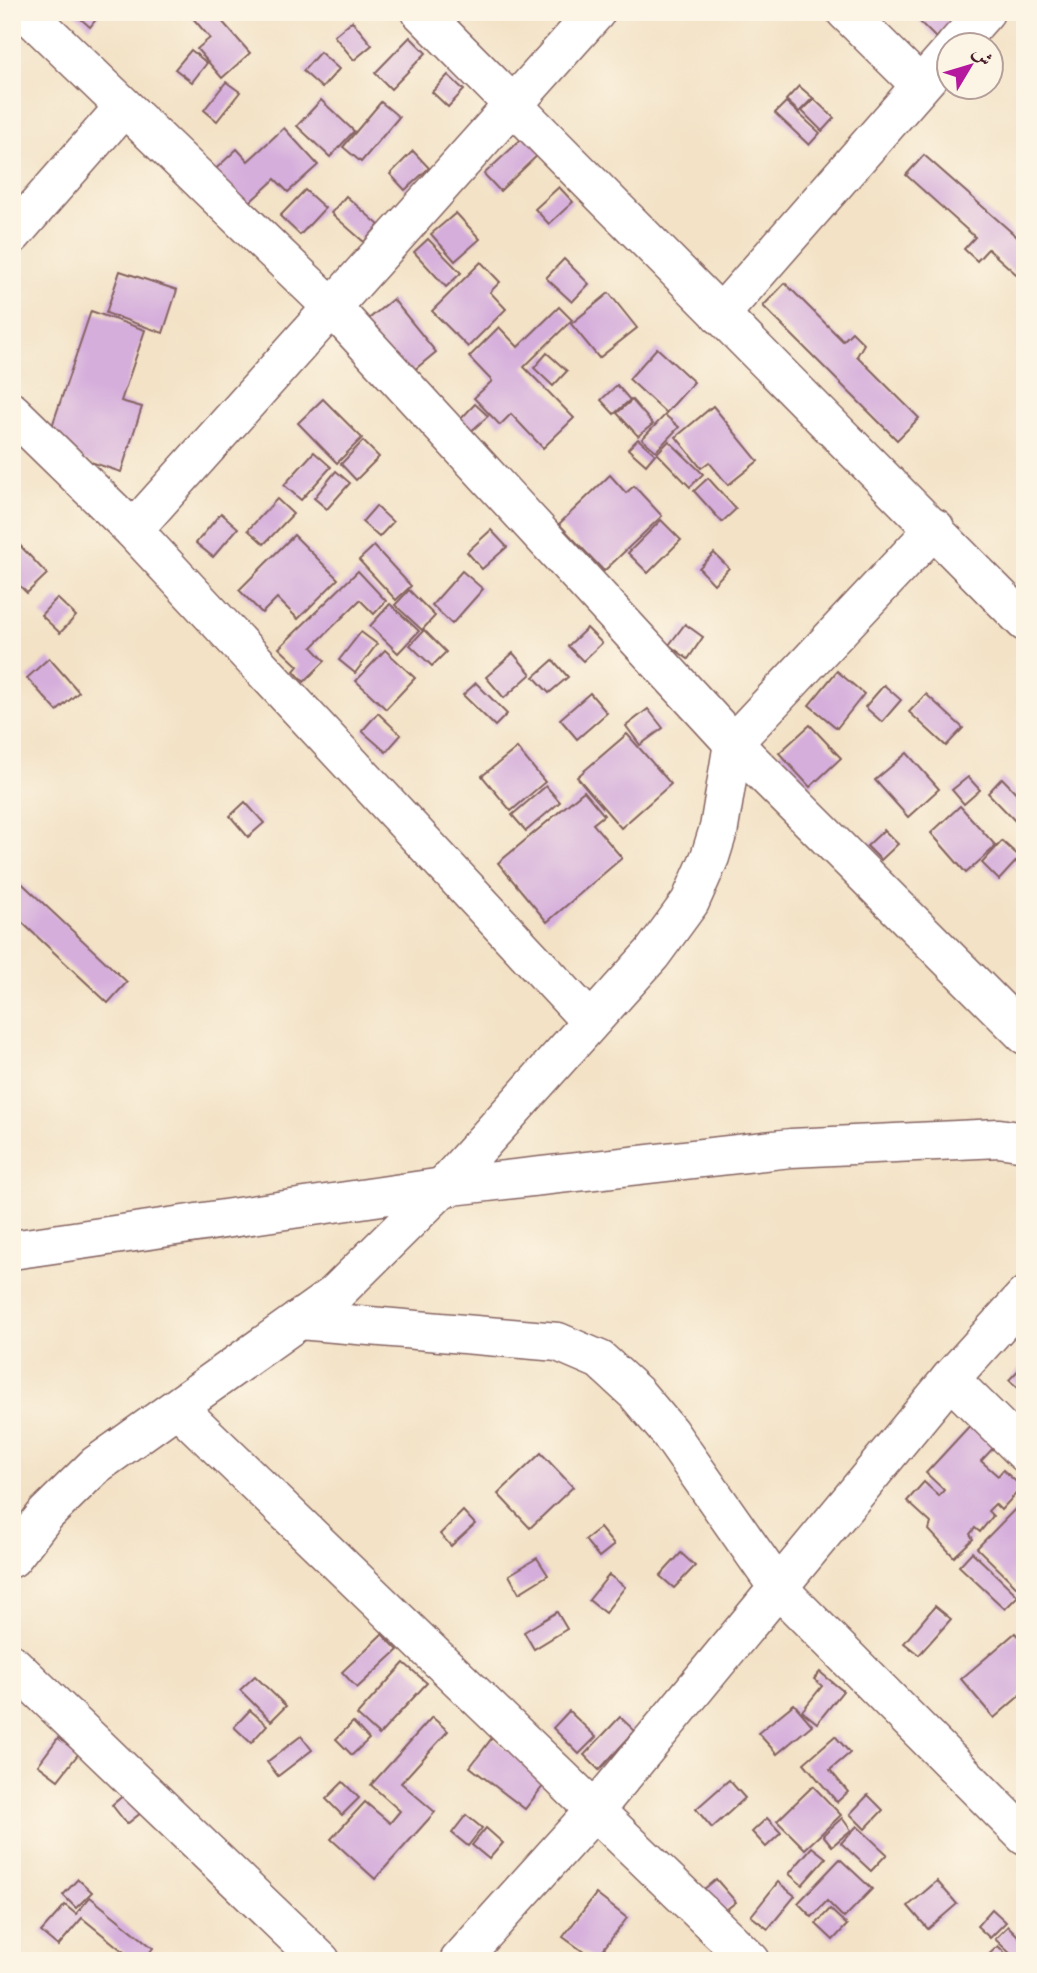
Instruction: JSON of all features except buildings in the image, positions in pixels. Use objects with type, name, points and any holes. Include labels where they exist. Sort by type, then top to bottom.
[{"type":"street","points":[[26,12],[332,307],[733,743],[1025,1035]]},
{"type":"street","points":[[421,12],[935,528],[1025,622]]},
{"type":"street","points":[[133,530],[596,12]]},
{"type":"street","points":[[846,12],[920,85]]},
{"type":"street","points":[[967,32],[985,12]]},
{"type":"street","points":[[720,315],[936,67]]},
{"type":"street","points":[[12,235],[123,107]]},
{"type":"street","points":[[12,412],[133,530],[590,1021]]},
{"type":"street","points":[[12,1558],[46,1514],[96,1465],[334,1294],[443,1187],[652,954],[691,902],[710,857],[719,828],[733,743],[935,528]]},
{"type":"street","points":[[17,1245],[443,1187],[791,1148],[999,1138],[1025,1142]]},
{"type":"street","points":[[459,1961],[595,1810],[950,1379],[1025,1296]]},
{"type":"street","points":[[299,1320],[558,1342],[600,1360],[636,1393],[669,1432],[697,1477],[779,1589],[1025,1836]]},
{"type":"street","points":[[950,1379],[1025,1453]]},
{"type":"street","points":[[178,1408],[751,1961]]},
{"type":"street","points":[[12,1664],[321,1961]]}]
